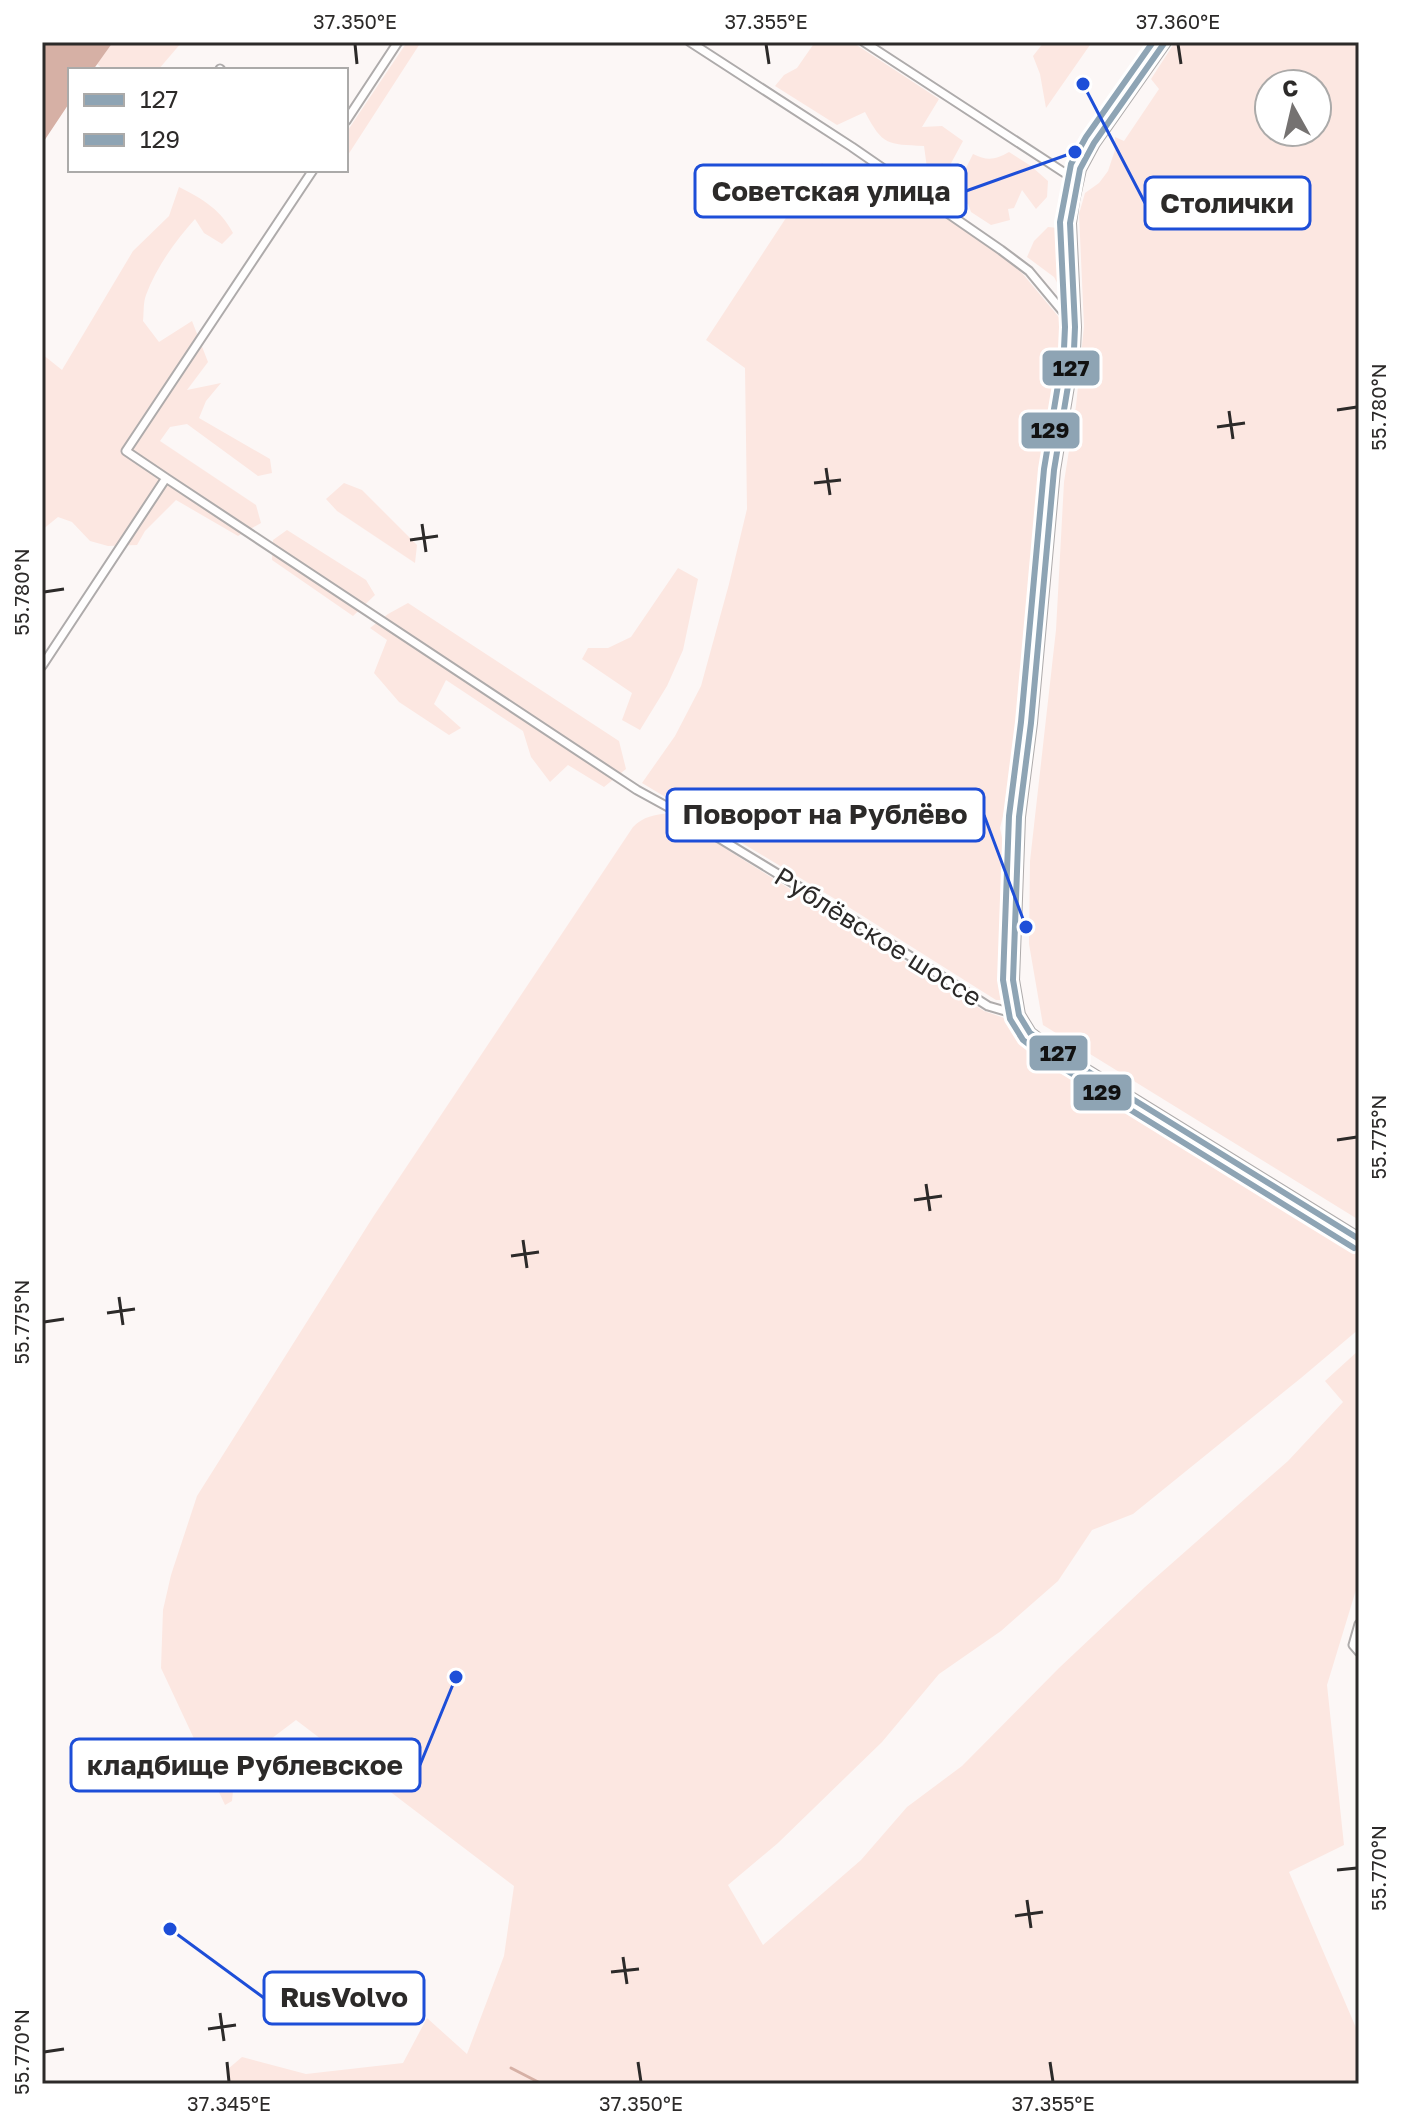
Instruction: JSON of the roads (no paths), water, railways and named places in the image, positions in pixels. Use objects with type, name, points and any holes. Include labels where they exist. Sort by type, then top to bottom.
[{"type":"street","points":[[348,118],[398,42]]},
{"type":"street","points":[[690,42],[852,147],[1001,250],[1029,271],[1075,327]]},
{"type":"street","points":[[864,42],[1077,181]]},
{"type":"street","points":[[1019,1015],[1013,980],[1019,817],[1031,723],[1054,470],[1074,350],[1070,223],[1080,169],[1094,143],[1165,42]]},
{"type":"street","name":"Рублёвское шоссе","points":[[312,172],[126,451],[637,790],[855,921],[988,1006],[1019,1015],[1030,1033],[1050,1048],[1359,1239]]},
{"type":"street","points":[[42,666],[166,478]]},
{"type":"street","points":[[1359,1624],[1353,1645],[1359,1652]]},
{"type":"waterway","points":[[511,2068],[542,2084]]},
{"type":"place","name":"Столички","points":[[1083,84]]},
{"type":"place","name":"Советская улица","points":[[1075,152]]},
{"type":"place","name":"Поворот на Рублёво","points":[[1026,927]]},
{"type":"place","name":"кладбище Рублевское","points":[[456,1677]]},
{"type":"place","name":"RusVolvo","points":[[170,1929]]}]
